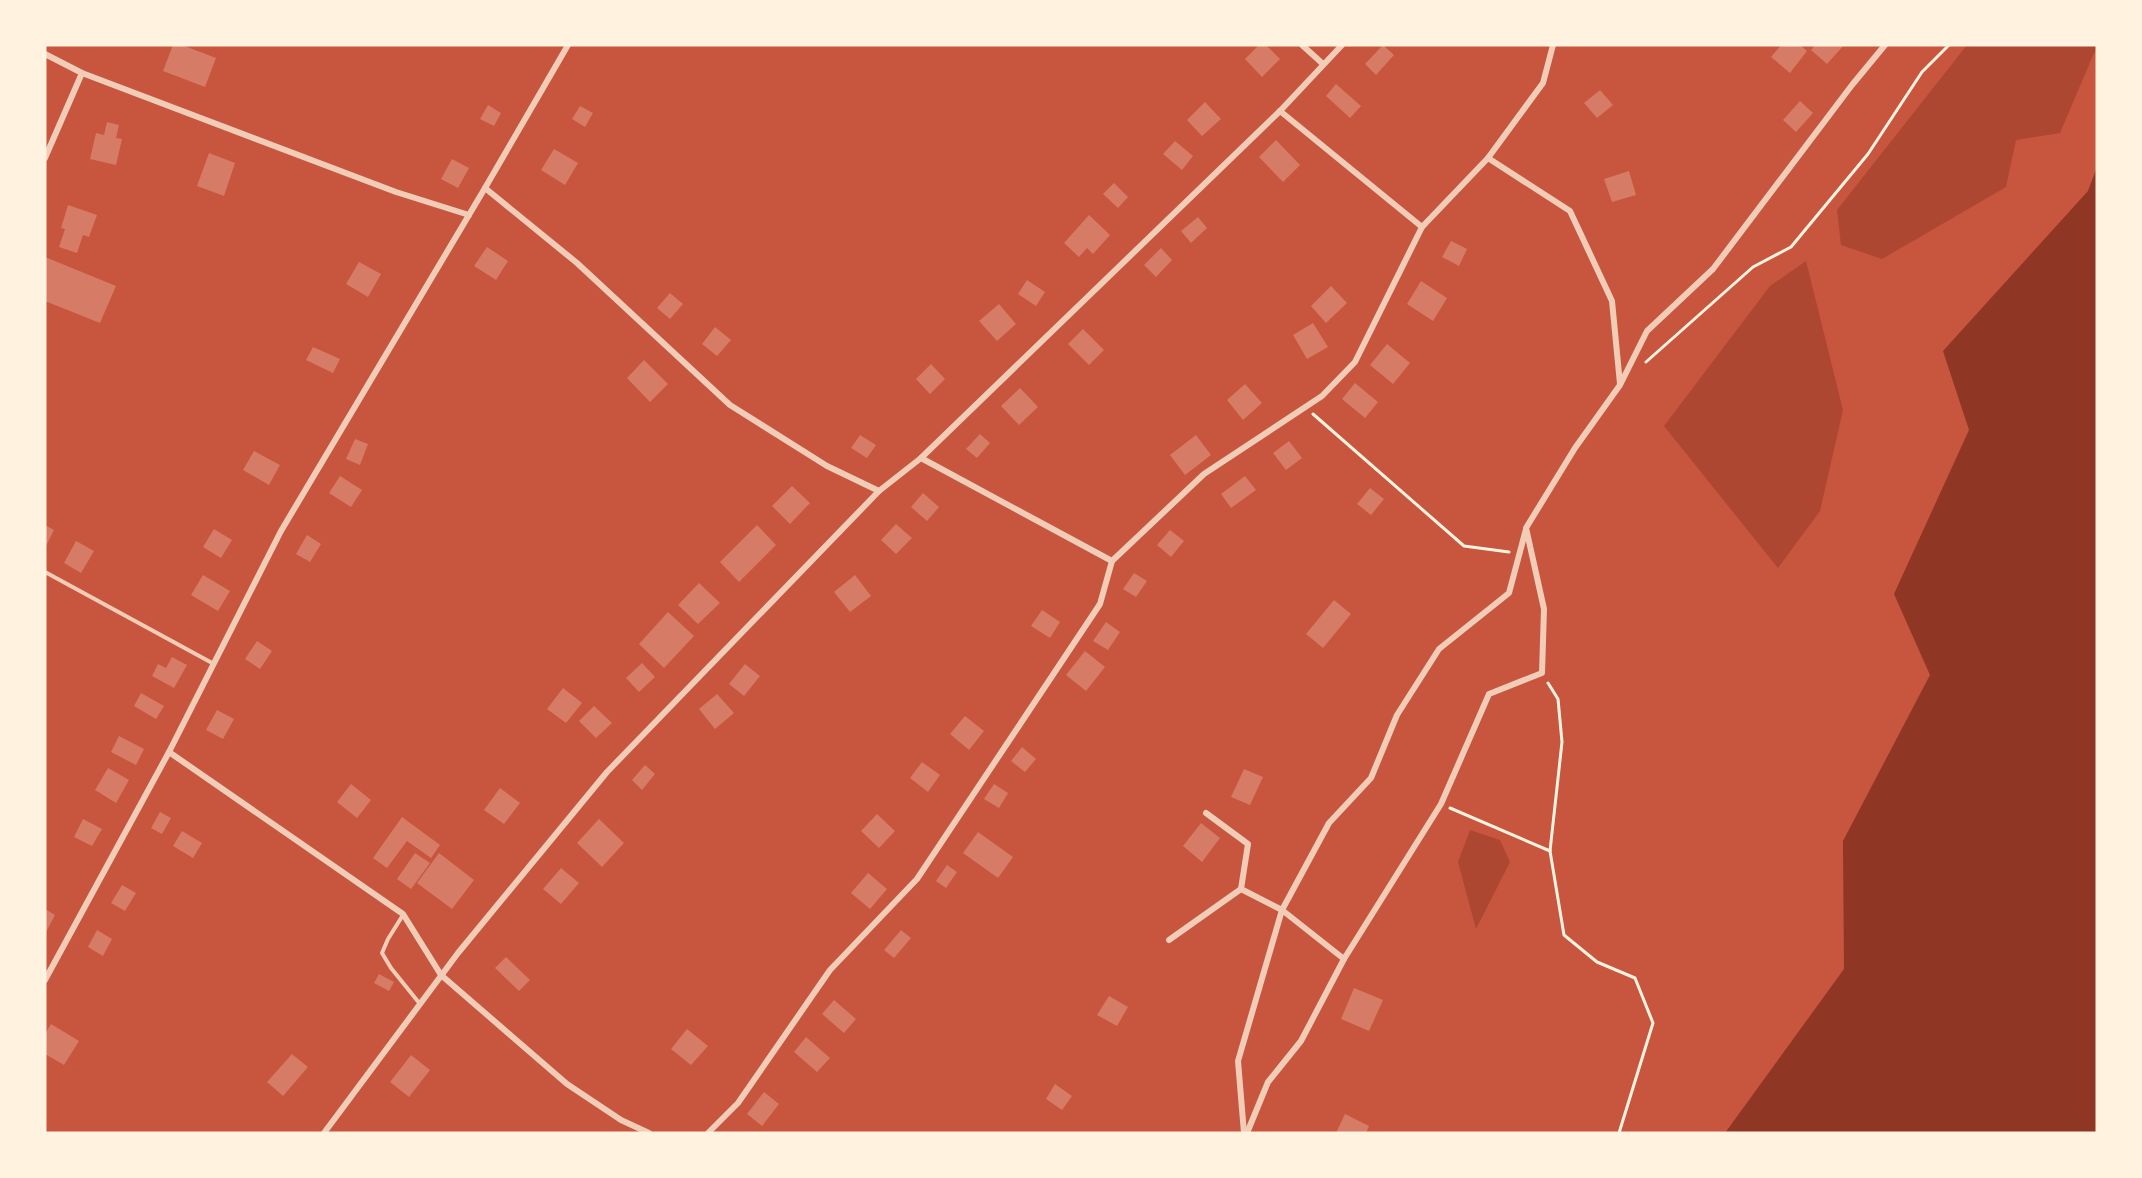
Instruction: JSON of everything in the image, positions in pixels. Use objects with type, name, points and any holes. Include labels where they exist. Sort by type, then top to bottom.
[{"type":"street","points":[[45,980],[169,752],[281,531],[568,45]]},
{"type":"street","points":[[1302,45],[1323,64]]},
{"type":"street","points":[[324,1133],[441,975],[607,772],[879,491],[921,458],[1280,111],[1342,45]]},
{"type":"street","points":[[708,1133],[738,1103],[830,970],[917,879],[1100,604],[1112,561],[1204,474],[1322,396],[1355,362],[1422,227],[1488,158],[1543,82],[1553,45]]},
{"type":"street","points":[[1246,1133],[1238,1061],[1282,910],[1329,823],[1371,778],[1397,715],[1439,649],[1509,593],[1526,528],[1575,448],[1620,385],[1647,331],[1713,269],[1852,85],[1885,45]]},
{"type":"street","points":[[45,54],[82,73],[396,192],[469,215]]},
{"type":"street","points":[[45,159],[82,73]]},
{"type":"street","points":[[1280,111],[1422,227]]},
{"type":"street","points":[[1488,158],[1570,211],[1612,301],[1620,385]]},
{"type":"street","points":[[485,188],[577,264],[730,405],[827,466],[879,491]]},
{"type":"street","points":[[921,458],[1112,561]]},
{"type":"street","points":[[1246,1133],[1268,1082],[1301,1041],[1344,959],[1441,804],[1489,694],[1542,674],[1544,609],[1526,528]]},
{"type":"street","points":[[169,752],[403,914],[441,975],[567,1084],[621,1120],[649,1133]]},
{"type":"street","points":[[1169,939],[1241,889],[1248,844],[1206,813]]},
{"type":"street","points":[[1241,889],[1282,910],[1344,959]]},
{"type":"lane","points":[[45,572],[215,664]]},
{"type":"lane","points":[[403,914],[382,954],[420,1004]]},
{"type":"path","points":[[1638,369],[1753,267],[1791,247],[1868,154],[1922,72],[1949,45]]},
{"type":"path","points":[[1305,407],[1464,546],[1520,554]]},
{"type":"path","points":[[1542,674],[1558,699],[1562,742],[1550,851],[1564,935],[1597,962],[1635,978],[1653,1023],[1619,1133]]},
{"type":"path","points":[[1441,804],[1550,851]]},
{"type":"shaded area","points":[[1967,45],[2097,45],[2097,51],[2094,53],[2060,133],[2016,140],[2006,187],[1882,259],[1841,245],[1837,210]]},
{"type":"shaded area","points":[[2097,167],[2097,1133],[1725,1133],[1844,969],[1843,841],[1930,675],[1894,594],[1969,430],[1943,351],[2088,191]]},
{"type":"shaded area","points":[[1806,261],[1843,410],[1820,511],[1778,568],[1664,426],[1770,286]]},
{"type":"shaded area","points":[[1470,830],[1500,840],[1510,862],[1476,929],[1458,862]]},
{"type":"building","points":[[173,45],[182,45],[216,58],[205,87],[163,71]]},
{"type":"building","points":[[1259,45],[1266,45],[1280,59],[1262,77],[1245,59]]},
{"type":"building","points":[[1383,45],[1394,55],[1376,75],[1365,64]]},
{"type":"building","points":[[1781,45],[1800,45],[1807,51],[1790,73],[1771,57]]},
{"type":"building","points":[[1815,45],[1844,45],[1827,64],[1811,50]]},
{"type":"building","points":[[1336,84],[1361,106],[1350,118],[1326,96]]},
{"type":"building","points":[[1600,90],[1613,105],[1597,118],[1584,103]]},
{"type":"building","points":[[1800,101],[1813,113],[1796,132],[1783,120]]},
{"type":"building","points":[[1205,102],[1221,119],[1202,136],[1187,120]]},
{"type":"building","points":[[488,105],[501,113],[494,126],[480,119]]},
{"type":"building","points":[[580,106],[593,113],[585,127],[572,119]]},
{"type":"building","points":[[107,122],[119,125],[116,138],[122,139],[116,165],[90,159],[96,133],[104,135]]},
{"type":"building","points":[[1276,140],[1300,165],[1283,182],[1259,157]]},
{"type":"building","points":[[1175,141],[1193,156],[1182,170],[1163,154]]},
{"type":"building","points":[[554,149],[578,163],[565,185],[541,170]]},
{"type":"building","points":[[209,153],[235,163],[224,196],[197,186]]},
{"type":"building","points":[[452,159],[469,168],[458,188],[441,179]]},
{"type":"building","points":[[1629,171],[1636,195],[1612,202],[1604,179]]},
{"type":"building","points":[[1114,183],[1128,197],[1118,208],[1103,194]]},
{"type":"building","points":[[68,205],[97,215],[89,237],[83,235],[77,253],[59,247],[65,229],[61,228]]},
{"type":"building","points":[[1089,215],[1110,235],[1093,254],[1087,248],[1079,257],[1064,243]]},
{"type":"building","points":[[1198,217],[1207,228],[1191,243],[1181,231]]},
{"type":"building","points":[[1451,241],[1467,249],[1459,266],[1442,257]]},
{"type":"building","points":[[487,247],[508,261],[496,280],[474,266]]},
{"type":"building","points":[[1161,248],[1172,260],[1156,277],[1144,265]]},
{"type":"building","points":[[45,257],[116,286],[100,323],[45,301]]},
{"type":"building","points":[[359,262],[381,274],[368,297],[346,284]]},
{"type":"building","points":[[1027,280],[1045,292],[1036,306],[1018,294]]},
{"type":"building","points":[[1421,281],[1447,298],[1433,321],[1407,304]]},
{"type":"building","points":[[1331,286],[1347,303],[1326,323],[1311,306]]},
{"type":"building","points":[[670,293],[683,304],[670,319],[657,308]]},
{"type":"building","points":[[999,304],[1016,324],[997,341],[979,321]]},
{"type":"building","points":[[1313,323],[1328,347],[1307,359],[1293,335]]},
{"type":"building","points":[[715,327],[731,340],[717,356],[702,344]]},
{"type":"building","points":[[1083,329],[1104,350],[1089,365],[1068,344]]},
{"type":"building","points":[[1387,344],[1410,363],[1393,384],[1370,365]]},
{"type":"building","points":[[313,347],[340,359],[333,373],[306,360]]},
{"type":"building","points":[[644,360],[668,384],[650,402],[627,378]]},
{"type":"building","points":[[931,364],[945,379],[930,394],[916,379]]},
{"type":"building","points":[[1355,383],[1378,402],[1365,418],[1342,399]]},
{"type":"building","points":[[1245,384],[1262,403],[1243,420],[1227,400]]},
{"type":"building","points":[[1020,388],[1038,407],[1019,425],[1001,406]]},
{"type":"building","points":[[980,434],[990,443],[977,458],[966,449]]},
{"type":"building","points":[[860,435],[876,445],[867,458],[851,448]]},
{"type":"building","points":[[1196,435],[1211,455],[1185,475],[1170,455]]},
{"type":"building","points":[[355,439],[368,444],[360,465],[346,459]]},
{"type":"building","points":[[1289,441],[1302,458],[1286,470],[1273,453]]},
{"type":"building","points":[[254,451],[280,465],[269,485],[243,470]]},
{"type":"building","points":[[340,476],[362,490],[351,507],[329,493]]},
{"type":"building","points":[[1245,476],[1256,490],[1231,508],[1221,494]]},
{"type":"building","points":[[792,486],[810,503],[790,524],[772,506]]},
{"type":"building","points":[[1370,488],[1384,499],[1371,515],[1357,504]]},
{"type":"building","points":[[923,493],[939,507],[927,521],[911,507]]},
{"type":"building","points":[[896,524],[912,538],[896,554],[881,540]]},
{"type":"building","points":[[45,525],[54,530],[45,548]]},
{"type":"building","points":[[757,525],[776,545],[739,582],[720,562]]},
{"type":"building","points":[[214,529],[232,540],[221,558],[203,547]]},
{"type":"building","points":[[1170,530],[1184,541],[1171,557],[1157,545]]},
{"type":"building","points":[[307,535],[321,544],[310,562],[296,554]]},
{"type":"building","points":[[76,541],[94,551],[81,573],[64,563]]},
{"type":"building","points":[[1134,573],[1147,581],[1136,597],[1123,589]]},
{"type":"building","points":[[203,575],[230,591],[218,611],[191,595]]},
{"type":"building","points":[[855,575],[871,596],[850,612],[834,592]]},
{"type":"building","points":[[699,583],[720,603],[698,624],[678,605]]},
{"type":"building","points":[[1334,600],[1351,614],[1323,648],[1306,634]]},
{"type":"building","points":[[1042,610],[1060,622],[1050,638],[1031,626]]},
{"type":"building","points":[[668,612],[694,636],[664,668],[639,644]]},
{"type":"building","points":[[1106,622],[1120,632],[1108,650],[1093,641]]},
{"type":"building","points":[[257,641],[272,651],[260,669],[245,659]]},
{"type":"building","points":[[1085,651],[1105,667],[1086,691],[1066,675]]},
{"type":"building","points":[[172,657],[187,665],[174,688],[152,676],[158,664],[166,668]]},
{"type":"building","points":[[642,663],[655,677],[639,692],[626,678]]},
{"type":"building","points":[[745,664],[760,676],[744,696],[729,684]]},
{"type":"building","points":[[563,688],[582,703],[566,723],[547,709]]},
{"type":"building","points":[[141,693],[164,706],[156,719],[134,706]]},
{"type":"building","points":[[717,694],[734,713],[715,729],[699,709]]},
{"type":"building","points":[[594,706],[612,723],[596,738],[579,721]]},
{"type":"building","points":[[217,710],[234,719],[223,739],[206,730]]},
{"type":"building","points":[[965,716],[984,731],[969,750],[950,734]]},
{"type":"building","points":[[119,736],[144,749],[136,765],[111,752]]},
{"type":"building","points":[[1022,747],[1036,759],[1025,772],[1011,761]]},
{"type":"building","points":[[922,762],[940,775],[928,792],[910,778]]},
{"type":"building","points":[[645,765],[655,774],[642,790],[632,780]]},
{"type":"building","points":[[108,768],[129,780],[116,803],[95,790]]},
{"type":"building","points":[[1244,769],[1263,777],[1250,805],[1231,797]]},
{"type":"building","points":[[351,784],[371,800],[357,818],[337,802]]},
{"type":"building","points":[[994,784],[1008,793],[999,808],[984,799]]},
{"type":"building","points":[[500,788],[520,803],[504,824],[484,810]]},
{"type":"building","points":[[160,812],[171,818],[162,834],[151,828]]},
{"type":"building","points":[[877,814],[895,831],[879,848],[861,831]]},
{"type":"building","points":[[402,817],[440,845],[431,858],[407,841],[387,868],[373,858]]},
{"type":"building","points":[[83,819],[102,829],[92,846],[74,837]]},
{"type":"building","points":[[599,819],[624,843],[602,867],[577,843]]},
{"type":"building","points":[[1201,823],[1220,838],[1202,862],[1183,846]]},
{"type":"building","points":[[182,831],[202,843],[193,858],[173,846]]},
{"type":"building","points":[[978,832],[1013,857],[998,878],[963,853]]},
{"type":"building","points":[[415,853],[430,863],[411,889],[397,879]]},
{"type":"building","points":[[439,853],[474,880],[452,909],[417,883]]},
{"type":"building","points":[[947,865],[957,872],[946,888],[936,881]]},
{"type":"building","points":[[561,868],[579,883],[561,904],[543,889]]},
{"type":"building","points":[[868,873],[887,889],[870,909],[851,893]]},
{"type":"building","points":[[122,885],[136,893],[125,911],[111,903]]},
{"type":"building","points":[[45,909],[55,915],[45,934]]},
{"type":"building","points":[[97,930],[112,939],[103,956],[88,947]]},
{"type":"building","points":[[901,930],[911,938],[894,958],[884,950]]},
{"type":"building","points":[[506,957],[530,980],[519,991],[495,968]]},
{"type":"building","points":[[379,974],[394,982],[389,991],[374,983]]},
{"type":"building","points":[[1354,988],[1383,1000],[1369,1031],[1341,1019]]},
{"type":"building","points":[[1109,996],[1128,1007],[1117,1026],[1097,1015]]},
{"type":"building","points":[[834,1000],[856,1019],[844,1033],[822,1014]]},
{"type":"building","points":[[51,1024],[79,1041],[64,1065],[45,1054],[45,1034]]},
{"type":"building","points":[[687,1029],[708,1046],[691,1065],[671,1049]]},
{"type":"building","points":[[806,1037],[830,1058],[817,1072],[794,1052]]},
{"type":"building","points":[[292,1054],[308,1067],[283,1096],[267,1082]]},
{"type":"building","points":[[411,1055],[430,1070],[409,1097],[390,1082]]},
{"type":"building","points":[[1055,1084],[1072,1096],[1062,1110],[1046,1099]]},
{"type":"building","points":[[764,1092],[779,1104],[762,1126],[747,1114]]},
{"type":"building","points":[[1345,1114],[1369,1126],[1366,1133],[1336,1133]]}]
